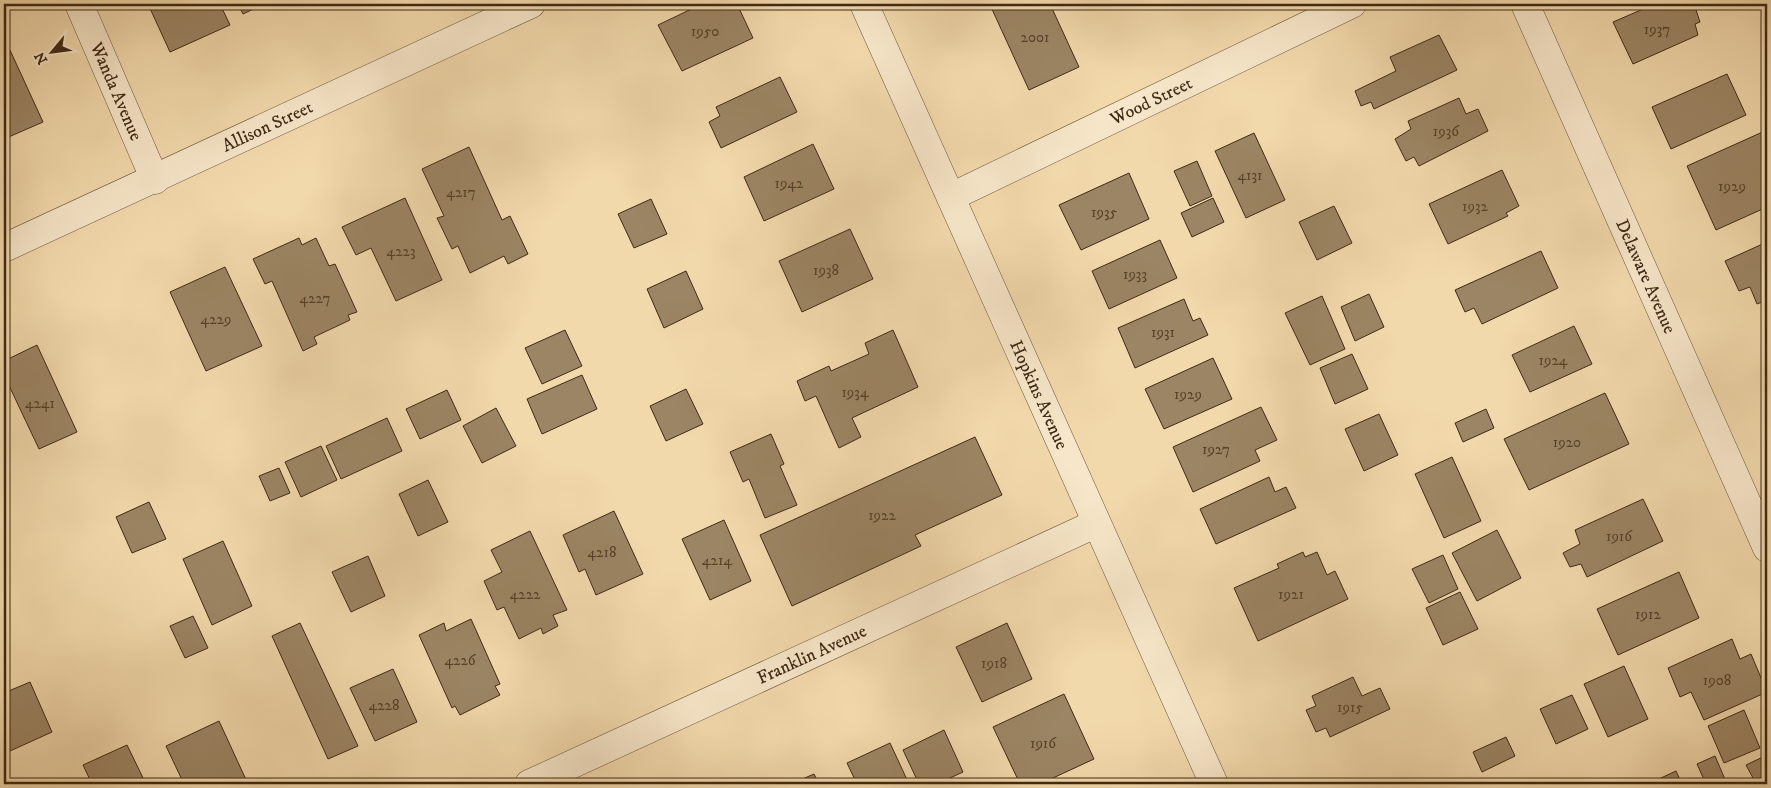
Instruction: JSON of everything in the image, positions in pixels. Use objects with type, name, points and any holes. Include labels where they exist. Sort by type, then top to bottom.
[{"type":"street","name":"Wanda Avenue","points":[[79,4],[155,180]]},
{"type":"street","name":"Allison Street","points":[[4,248],[155,180],[531,4]]},
{"type":"street","name":"Hopkins Avenue","points":[[864,4],[1095,524],[1214,784]]},
{"type":"street","name":"Wood Street","points":[[951,197],[1352,4]]},
{"type":"street","name":"Delaware Avenue","points":[[1525,4],[1767,548]]},
{"type":"street","name":"Franklin Avenue","points":[[529,784],[1095,524]]},
{"type":"building","points":[[148,4],[220,4],[230,25],[170,52]]},
{"type":"building","points":[[238,4],[264,4],[243,14]]},
{"type":"building","points":[[702,4],[737,4],[753,38],[682,71],[658,25]]},
{"type":"building","points":[[998,4],[1050,4],[1079,67],[1029,90],[991,7]]},
{"type":"building","points":[[1655,4],[1694,4],[1700,22],[1695,24],[1698,35],[1633,64],[1613,22]]},
{"type":"building","points":[[1439,35],[1457,70],[1374,109],[1371,102],[1361,106],[1355,91],[1396,71],[1390,57]]},
{"type":"building","points":[[4,37],[43,122],[4,139]]},
{"type":"building","points":[[1727,74],[1746,115],[1671,149],[1652,107]]},
{"type":"building","points":[[780,77],[797,112],[721,148],[709,122],[720,116],[716,107]]},
{"type":"building","points":[[1459,98],[1466,114],[1478,109],[1488,131],[1419,166],[1414,157],[1406,161],[1395,139],[1411,129],[1408,121]]},
{"type":"building","points":[[1767,130],[1767,207],[1716,230],[1687,166]]},
{"type":"building","points":[[1254,133],[1285,200],[1246,218],[1215,151]]},
{"type":"building","points":[[813,144],[834,189],[764,221],[744,177]]},
{"type":"building","points":[[469,147],[502,220],[510,216],[528,254],[508,264],[504,256],[470,273],[458,246],[452,249],[437,218],[444,216],[422,169]]},
{"type":"building","points":[[1197,161],[1212,196],[1190,206],[1174,171]]},
{"type":"building","points":[[1502,170],[1519,206],[1506,213],[1508,216],[1448,244],[1429,204]]},
{"type":"building","points":[[1129,173],[1149,219],[1081,250],[1059,205]]},
{"type":"building","points":[[405,198],[442,280],[396,301],[371,248],[356,255],[342,227]]},
{"type":"building","points":[[1213,198],[1224,222],[1192,237],[1181,213]]},
{"type":"building","points":[[651,199],[667,234],[634,248],[618,214]]},
{"type":"building","points":[[1334,206],[1352,243],[1317,260],[1299,222]]},
{"type":"building","points":[[850,229],[873,279],[802,312],[779,261]]},
{"type":"building","points":[[299,238],[302,245],[316,238],[329,266],[335,264],[357,312],[348,315],[350,320],[314,337],[317,344],[303,351],[272,281],[265,284],[253,259]]},
{"type":"building","points":[[1160,240],[1177,278],[1109,309],[1092,271]]},
{"type":"building","points":[[1767,242],[1767,300],[1757,304],[1750,287],[1739,291],[1725,261]]},
{"type":"building","points":[[1541,251],[1558,288],[1482,324],[1474,308],[1465,312],[1455,290]]},
{"type":"building","points":[[225,267],[262,346],[206,371],[170,292]]},
{"type":"building","points":[[686,271],[703,309],[664,328],[647,289]]},
{"type":"building","points":[[1369,294],[1384,327],[1355,341],[1341,307]]},
{"type":"building","points":[[1322,296],[1345,349],[1310,365],[1285,313]]},
{"type":"building","points":[[1184,299],[1193,321],[1200,318],[1208,335],[1135,368],[1118,328]]},
{"type":"building","points":[[1574,326],[1592,364],[1530,392],[1512,355]]},
{"type":"building","points":[[565,330],[582,366],[542,384],[525,348]]},
{"type":"building","points":[[893,330],[918,387],[852,418],[861,437],[839,448],[816,396],[805,401],[797,381],[829,366],[831,371],[869,354],[865,343]]},
{"type":"building","points":[[37,345],[77,432],[39,449],[4,375],[4,361]]},
{"type":"building","points":[[1352,354],[1368,389],[1335,404],[1320,368]]},
{"type":"building","points":[[1213,358],[1232,399],[1164,429],[1145,389]]},
{"type":"building","points":[[582,375],[597,409],[542,434],[527,399]]},
{"type":"building","points":[[686,389],[703,424],[666,441],[650,406]]},
{"type":"building","points":[[447,390],[461,420],[420,439],[406,409]]},
{"type":"building","points":[[1605,393],[1629,444],[1529,490],[1504,439]]},
{"type":"building","points":[[1261,407],[1277,440],[1255,450],[1260,461],[1193,492],[1173,447]]},
{"type":"building","points":[[496,408],[516,446],[482,463],[463,426]]},
{"type":"building","points":[[1486,409],[1494,428],[1463,442],[1455,423]]},
{"type":"building","points":[[1379,414],[1398,455],[1364,471],[1345,429]]},
{"type":"building","points":[[387,418],[402,451],[341,479],[326,446]]},
{"type":"building","points":[[771,434],[784,464],[780,466],[797,505],[765,518],[749,479],[743,482],[730,452]]},
{"type":"building","points":[[975,437],[1002,495],[915,535],[921,546],[792,606],[760,535]]},
{"type":"building","points":[[321,446],[337,480],[301,497],[285,462]]},
{"type":"building","points":[[1452,457],[1481,521],[1444,538],[1415,474]]},
{"type":"building","points":[[279,468],[290,493],[270,501],[259,476]]},
{"type":"building","points":[[1269,477],[1275,492],[1286,487],[1296,508],[1216,544],[1200,509]]},
{"type":"building","points":[[428,480],[448,522],[418,536],[399,494]]},
{"type":"building","points":[[1643,499],[1663,541],[1587,577],[1581,564],[1570,567],[1563,553],[1580,544],[1575,530]]},
{"type":"building","points":[[149,502],[166,539],[132,553],[116,517]]},
{"type":"building","points":[[614,511],[643,574],[596,595],[585,569],[579,572],[563,535]]},
{"type":"building","points":[[724,520],[751,581],[710,600],[682,539]]},
{"type":"building","points":[[1497,530],[1521,578],[1477,601],[1452,553]]},
{"type":"building","points":[[530,531],[567,610],[553,615],[558,626],[543,634],[541,628],[519,639],[504,607],[497,610],[484,581],[502,572],[491,550]]},
{"type":"building","points":[[223,541],[252,606],[212,625],[183,559]]},
{"type":"building","points":[[1303,552],[1305,557],[1317,552],[1327,575],[1335,571],[1348,599],[1258,641],[1234,588],[1279,568],[1277,564]]},
{"type":"building","points":[[1443,555],[1458,589],[1429,603],[1412,569]]},
{"type":"building","points":[[368,556],[385,596],[351,612],[332,572]]},
{"type":"building","points":[[1679,572],[1699,618],[1618,655],[1597,609]]},
{"type":"building","points":[[1460,592],[1478,629],[1443,645],[1426,608]]},
{"type":"building","points":[[193,616],[208,648],[185,658],[170,626]]},
{"type":"building","points":[[471,619],[500,684],[495,686],[500,695],[460,715],[455,706],[452,708],[419,635],[444,623],[446,631]]},
{"type":"building","points":[[300,623],[358,746],[328,759],[272,636]]},
{"type":"building","points":[[1007,623],[1032,679],[982,702],[956,647]]},
{"type":"building","points":[[1732,639],[1740,659],[1751,654],[1767,692],[1704,720],[1691,692],[1680,697],[1668,668]]},
{"type":"building","points":[[1624,666],[1648,719],[1608,737],[1584,684]]},
{"type":"building","points":[[393,669],[417,722],[375,741],[350,688]]},
{"type":"building","points":[[1353,677],[1362,696],[1380,688],[1390,709],[1330,737],[1326,728],[1316,732],[1306,710],[1316,706],[1312,696]]},
{"type":"building","points":[[30,682],[52,732],[10,751],[4,737],[4,693]]},
{"type":"building","points":[[1064,694],[1094,759],[1040,784],[1020,784],[993,727]]},
{"type":"building","points":[[1572,695],[1588,729],[1556,744],[1540,709]]},
{"type":"building","points":[[1744,710],[1760,748],[1724,763],[1708,726]]},
{"type":"building","points":[[219,721],[248,784],[184,784],[166,746]]},
{"type":"building","points":[[944,730],[963,772],[937,784],[919,784],[903,750]]},
{"type":"building","points":[[1506,737],[1515,756],[1482,772],[1473,752]]},
{"type":"building","points":[[890,743],[909,784],[857,784],[847,763]]},
{"type":"building","points":[[127,745],[146,784],[92,784],[83,765]]},
{"type":"building","points":[[1767,755],[1767,784],[1739,784],[1753,778],[1746,765]]},
{"type":"building","points":[[1715,756],[1727,784],[1706,784],[1697,764]]},
{"type":"building","points":[[1676,771],[1682,784],[1648,784]]},
{"type":"building","points":[[814,774],[819,784],[791,784]]}]
